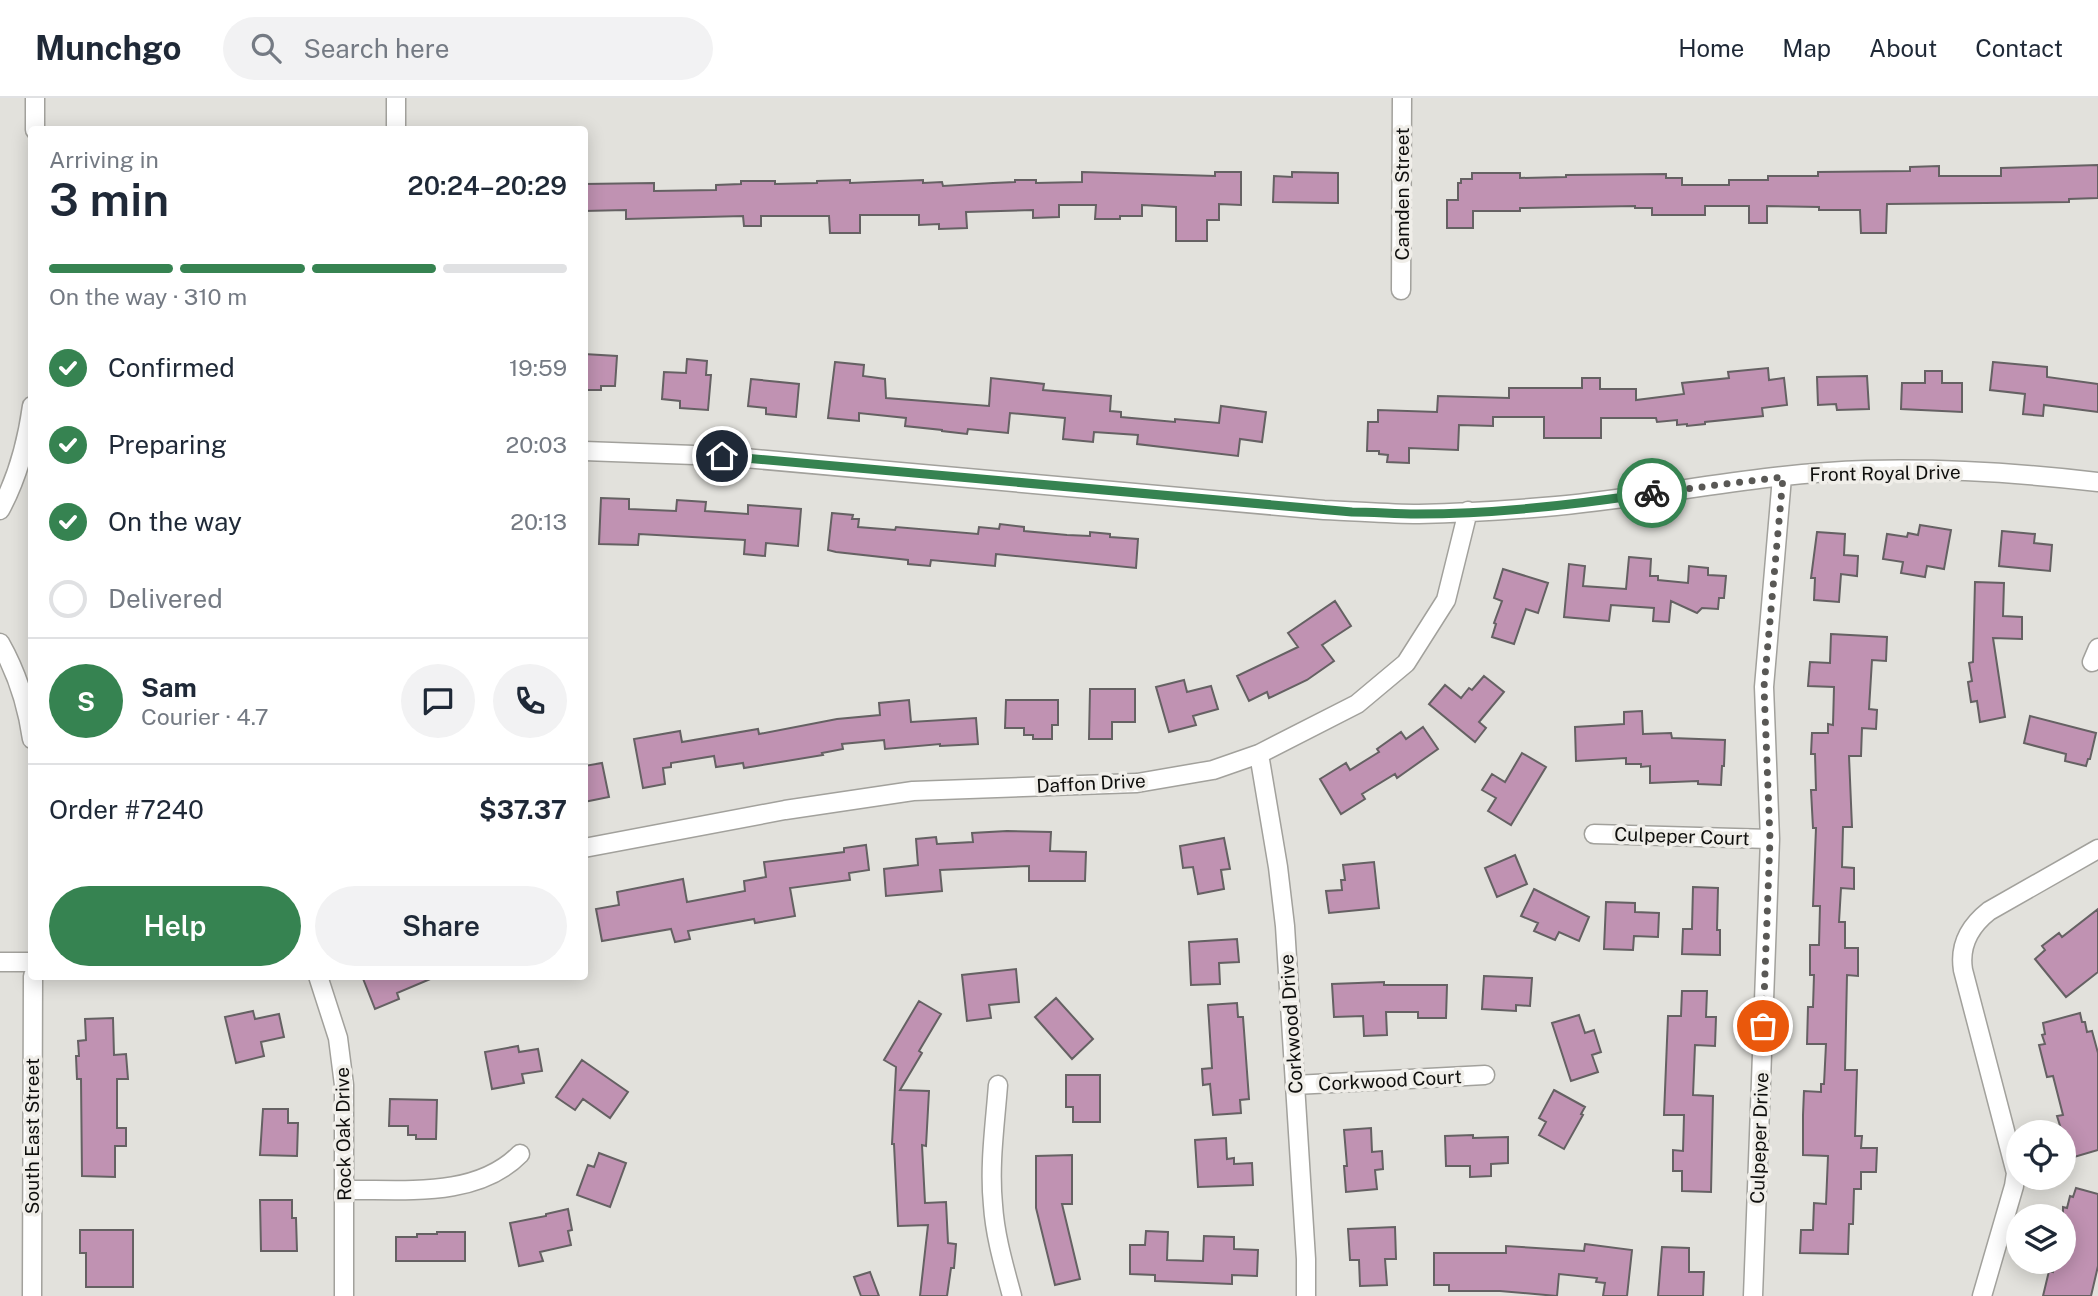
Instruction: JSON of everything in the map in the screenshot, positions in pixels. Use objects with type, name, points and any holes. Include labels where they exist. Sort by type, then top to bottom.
[{"type":"street","points":[[35,98],[35,126]]},
{"type":"street","points":[[396,98],[396,126]]},
{"type":"street","name":"Camden Street","points":[[1401,290],[1402,98]]},
{"type":"street","points":[[0,510],[9,493],[28,432]]},
{"type":"street","name":"Front Royal Drive","points":[[588,451],[736,457],[1352,512],[1419,514],[1556,506],[1730,482],[1865,470],[1948,469],[2098,482]]},
{"type":"street","name":"Culpeper Drive","points":[[1753,1296],[1770,839],[1764,687],[1783,477]]},
{"type":"street","name":"Daffon Drive","points":[[588,847],[785,810],[913,791],[1137,783],[1213,770],[1259,754],[1357,704],[1406,663],[1446,600],[1468,511]]},
{"type":"street","points":[[0,643],[18,678],[28,711]]},
{"type":"street","name":"Corkwood Drive","points":[[1259,754],[1281,887],[1306,1259],[1306,1296]]},
{"type":"street","name":"Culpeper Court","points":[[1594,834],[1770,839]]},
{"type":"street","points":[[1982,1296],[2016,1173],[1963,970],[1964,943],[1974,925],[1984,916],[2098,849]]},
{"type":"street","points":[[0,962],[28,962]]},
{"type":"street","name":"South East Street","points":[[32,1296],[33,980]]},
{"type":"street","name":"Rock Oak Drive","points":[[319,980],[341,1056],[345,1104],[344,1296]]},
{"type":"street","name":"Corkwood Court","points":[[1295,1085],[1485,1075]]},
{"type":"street","points":[[998,1085],[992,1204],[1012,1296]]},
{"type":"street","points":[[344,1190],[450,1188],[483,1179],[509,1166],[520,1154]]},
{"type":"building","points":[[2098,165],[2098,198],[2069,199],[2069,202],[1887,204],[1886,233],[1861,233],[1860,210],[1767,206],[1767,223],[1749,223],[1749,206],[1705,206],[1705,215],[1652,215],[1652,208],[1635,206],[1473,211],[1473,228],[1447,228],[1447,200],[1458,200],[1458,183],[1461,183],[1461,179],[1472,179],[1472,173],[1520,173],[1520,178],[1666,174],[1666,178],[1682,178],[1682,185],[1729,185],[1729,180],[1768,180],[1768,176],[1818,176],[1818,172],[1910,171],[1910,167],[1939,166],[1939,176],[2001,176],[2001,168]]},
{"type":"building","points":[[1082,172],[1215,176],[1215,172],[1241,172],[1241,205],[1219,204],[1219,220],[1207,220],[1207,241],[1176,241],[1176,207],[1142,205],[1142,216],[1120,216],[1120,219],[1095,219],[1096,205],[1059,205],[1059,217],[1033,218],[1033,210],[966,212],[967,228],[939,229],[939,224],[919,225],[919,215],[860,215],[860,233],[830,233],[829,216],[761,216],[761,226],[744,226],[743,216],[626,219],[626,210],[588,211],[588,184],[654,183],[654,191],[716,190],[716,185],[741,184],[741,181],[775,181],[775,184],[923,180],[923,183],[942,182],[943,186],[1015,180],[1036,180],[1036,183],[1082,182]]},
{"type":"building","points":[[1292,172],[1338,173],[1338,203],[1273,202],[1274,176],[1292,177]]},
{"type":"building","points":[[588,354],[617,356],[615,386],[601,386],[601,390],[588,390]]},
{"type":"building","points":[[687,359],[707,361],[706,375],[711,375],[708,410],[680,408],[680,401],[662,399],[664,372],[686,373]]},
{"type":"building","points":[[835,362],[864,365],[863,376],[885,379],[886,398],[989,406],[991,378],[1044,384],[1043,390],[1111,396],[1110,411],[1121,412],[1121,417],[1219,423],[1221,406],[1266,412],[1262,442],[1240,439],[1238,456],[1137,444],[1138,435],[1094,432],[1093,442],[1063,439],[1065,418],[1010,413],[1008,433],[968,429],[967,434],[905,426],[906,418],[859,413],[859,421],[828,418]]},
{"type":"building","points":[[1993,362],[2047,367],[2047,377],[2098,384],[2098,412],[2044,405],[2043,416],[2023,414],[2025,394],[1990,390]]},
{"type":"building","points":[[1768,368],[1769,380],[1784,378],[1787,405],[1762,408],[1763,416],[1687,426],[1677,425],[1677,420],[1657,422],[1656,418],[1601,418],[1601,438],[1544,438],[1544,417],[1493,417],[1493,426],[1459,425],[1458,450],[1409,448],[1409,463],[1387,462],[1388,455],[1379,454],[1379,451],[1367,451],[1368,422],[1378,422],[1378,410],[1437,412],[1438,396],[1509,398],[1509,388],[1582,388],[1582,378],[1600,378],[1600,389],[1636,389],[1636,400],[1684,394],[1682,383],[1729,378],[1728,372]]},
{"type":"building","points":[[1925,371],[1942,371],[1942,383],[1962,383],[1962,412],[1901,409],[1902,383],[1925,383]]},
{"type":"building","points":[[1867,376],[1869,409],[1837,410],[1836,404],[1818,405],[1817,377]]},
{"type":"building","points":[[751,379],[799,384],[796,417],[766,414],[766,408],[748,406]]},
{"type":"building","points":[[601,498],[629,499],[629,509],[676,511],[677,500],[706,502],[705,511],[748,514],[748,505],[801,509],[798,546],[766,543],[765,556],[744,554],[745,540],[639,534],[638,545],[599,544]]},
{"type":"building","points":[[832,513],[853,515],[852,519],[859,519],[858,527],[895,530],[896,527],[978,534],[979,527],[999,529],[1000,524],[1024,527],[1024,531],[1090,536],[1090,532],[1138,539],[1136,568],[996,554],[995,566],[931,560],[930,566],[908,564],[908,560],[836,552],[828,550]]},
{"type":"building","points":[[1920,525],[1951,530],[1944,569],[1927,566],[1925,577],[1901,573],[1903,562],[1883,559],[1887,534],[1907,537],[1908,533],[1918,535]]},
{"type":"building","points":[[2002,531],[2035,534],[2034,543],[2052,545],[2050,571],[1999,566]]},
{"type":"building","points":[[1817,532],[1845,534],[1844,555],[1858,556],[1857,576],[1841,574],[1839,602],[1814,600],[1815,578],[1811,578]]},
{"type":"building","points":[[1629,557],[1651,559],[1650,576],[1658,576],[1658,580],[1688,583],[1689,566],[1708,568],[1708,575],[1726,576],[1724,598],[1719,598],[1718,609],[1702,608],[1697,613],[1671,601],[1669,622],[1653,621],[1654,608],[1611,605],[1609,621],[1564,617],[1569,564],[1585,566],[1583,586],[1626,589]]},
{"type":"building","points":[[1503,569],[1548,583],[1538,613],[1526,609],[1514,644],[1492,637],[1502,601],[1494,598]]},
{"type":"building","points":[[1975,582],[2004,583],[2003,616],[2022,617],[2022,639],[1993,638],[2005,717],[1980,722],[1977,701],[1971,702],[1968,682],[1972,681],[1969,663],[1973,662]]},
{"type":"building","points":[[1335,601],[1351,626],[1322,645],[1334,661],[1307,680],[1269,698],[1267,692],[1249,701],[1237,676],[1298,647],[1288,633]]},
{"type":"building","points":[[1831,634],[1887,637],[1886,661],[1872,660],[1869,709],[1877,710],[1876,729],[1862,728],[1861,756],[1849,756],[1852,827],[1843,827],[1842,867],[1854,868],[1854,889],[1841,888],[1839,922],[1845,922],[1845,948],[1858,948],[1858,976],[1847,975],[1845,1070],[1857,1070],[1855,1136],[1862,1136],[1861,1148],[1877,1148],[1876,1172],[1861,1172],[1861,1189],[1854,1189],[1853,1224],[1849,1224],[1848,1254],[1800,1253],[1801,1230],[1813,1230],[1814,1203],[1826,1204],[1828,1156],[1803,1155],[1803,1115],[1804,1091],[1821,1092],[1821,1084],[1824,1084],[1826,1044],[1807,1044],[1808,1007],[1813,1007],[1814,975],[1810,975],[1810,945],[1819,945],[1820,906],[1813,906],[1816,828],[1813,828],[1811,790],[1816,790],[1815,754],[1811,754],[1812,733],[1828,733],[1828,724],[1833,725],[1834,687],[1808,686],[1810,662],[1830,663]]},
{"type":"building","points":[[1484,676],[1504,692],[1479,722],[1486,728],[1475,742],[1429,704],[1445,685],[1461,698]]},
{"type":"building","points":[[1184,680],[1187,692],[1211,686],[1218,709],[1193,716],[1196,725],[1169,732],[1156,687]]},
{"type":"building","points":[[1090,689],[1135,689],[1135,722],[1112,722],[1112,739],[1089,739]]},
{"type":"building","points":[[909,700],[911,722],[976,718],[978,744],[885,749],[884,740],[842,744],[843,749],[822,753],[823,755],[744,768],[743,763],[716,767],[714,756],[671,763],[671,767],[663,768],[665,784],[643,788],[634,739],[680,731],[682,742],[758,729],[759,734],[837,719],[880,715],[879,703]]},
{"type":"building","points":[[1006,700],[1058,700],[1058,725],[1052,725],[1052,739],[1033,739],[1033,735],[1024,735],[1024,728],[1005,728]]},
{"type":"building","points":[[1642,711],[1643,734],[1671,733],[1672,738],[1725,740],[1721,785],[1698,784],[1698,781],[1650,783],[1650,766],[1626,764],[1626,758],[1576,761],[1575,727],[1624,724],[1624,712]]},
{"type":"building","points":[[2030,716],[2096,733],[2086,766],[2065,761],[2066,754],[2024,743]]},
{"type":"building","points":[[1423,727],[1438,749],[1397,778],[1395,774],[1362,794],[1365,799],[1341,814],[1320,779],[1346,763],[1350,770],[1379,752],[1377,749],[1401,732],[1406,739]]},
{"type":"building","points":[[1522,753],[1546,767],[1511,825],[1488,811],[1496,798],[1482,790],[1492,774],[1505,782]]},
{"type":"building","points":[[602,763],[609,797],[588,801],[588,765]]},
{"type":"building","points":[[1051,832],[1050,851],[1086,852],[1085,881],[1029,881],[1029,866],[940,870],[942,891],[886,896],[884,869],[918,865],[916,839],[936,837],[937,844],[973,842],[972,833]]},
{"type":"building","points":[[1224,838],[1230,869],[1221,870],[1224,889],[1198,894],[1193,867],[1183,868],[1180,846]]},
{"type":"building","points":[[866,845],[869,870],[849,873],[850,880],[790,888],[795,916],[755,923],[754,919],[688,931],[690,939],[675,942],[671,929],[602,941],[596,909],[619,905],[617,892],[683,879],[687,902],[745,891],[744,881],[766,877],[764,862],[844,852],[844,848]]},
{"type":"building","points":[[1515,855],[1527,884],[1497,897],[1485,868]]},
{"type":"building","points":[[1374,862],[1379,908],[1329,913],[1326,891],[1342,890],[1341,880],[1345,880],[1343,865]]},
{"type":"building","points":[[1693,887],[1718,888],[1717,930],[1720,930],[1720,955],[1682,954],[1683,929],[1692,929]]},
{"type":"building","points":[[1534,889],[1589,917],[1579,941],[1559,932],[1555,940],[1534,931],[1538,923],[1521,916]]},
{"type":"building","points":[[1606,902],[1635,903],[1635,912],[1659,913],[1658,937],[1634,936],[1633,950],[1604,949]]},
{"type":"building","points":[[2098,909],[2098,972],[2066,997],[2035,959],[2045,950],[2042,946],[2059,933],[2062,937]]},
{"type":"building","points":[[1237,939],[1239,962],[1219,963],[1220,984],[1191,985],[1189,942]]},
{"type":"building","points":[[1016,969],[1019,1002],[989,1005],[991,1018],[967,1021],[962,975]]},
{"type":"building","points":[[1484,976],[1532,978],[1530,1006],[1516,1005],[1516,1011],[1482,1009]]},
{"type":"building","points":[[364,980],[428,980],[397,993],[399,999],[375,1009]]},
{"type":"building","points":[[1384,982],[1384,985],[1447,985],[1446,1018],[1418,1018],[1418,1012],[1386,1012],[1387,1035],[1364,1036],[1363,1016],[1334,1017],[1332,984]]},
{"type":"building","points":[[1682,991],[1707,991],[1706,1017],[1716,1017],[1715,1046],[1695,1045],[1693,1095],[1713,1096],[1711,1192],[1682,1191],[1682,1171],[1673,1171],[1673,1150],[1683,1151],[1684,1115],[1664,1115],[1668,1016],[1681,1016]]},
{"type":"building","points":[[1056,998],[1093,1039],[1072,1059],[1035,1017]]},
{"type":"building","points":[[919,1001],[941,1014],[900,1090],[929,1091],[926,1146],[922,1145],[925,1203],[946,1202],[948,1243],[956,1244],[954,1268],[951,1268],[947,1296],[920,1296],[928,1225],[898,1226],[892,1144],[896,1067],[884,1060]]},
{"type":"building","points":[[1237,1003],[1238,1017],[1243,1017],[1249,1099],[1240,1100],[1241,1113],[1213,1115],[1210,1084],[1203,1085],[1202,1069],[1212,1068],[1208,1005]]},
{"type":"building","points":[[253,1011],[255,1019],[279,1014],[284,1037],[261,1042],[264,1056],[236,1063],[225,1017]]},
{"type":"building","points":[[2080,1013],[2087,1032],[2092,1031],[2098,1053],[2098,1150],[2076,1156],[2076,1120],[2058,1120],[2057,1116],[2063,1115],[2053,1076],[2047,1077],[2039,1045],[2045,1044],[2042,1035],[2045,1034],[2043,1023]]},
{"type":"building","points":[[1579,1015],[1585,1033],[1594,1030],[1601,1052],[1592,1055],[1598,1072],[1571,1081],[1552,1023]]},
{"type":"building","points":[[113,1018],[114,1055],[126,1054],[128,1079],[117,1079],[117,1128],[126,1128],[126,1146],[115,1146],[115,1177],[82,1176],[81,1079],[77,1079],[76,1056],[79,1056],[78,1041],[86,1040],[85,1019]]},
{"type":"building","points":[[518,1046],[519,1052],[538,1049],[542,1071],[522,1074],[524,1083],[492,1089],[485,1052]]},
{"type":"building","points":[[582,1060],[628,1092],[610,1118],[583,1099],[575,1110],[556,1097]]},
{"type":"building","points":[[1066,1075],[1100,1075],[1100,1122],[1073,1122],[1073,1107],[1066,1107]]},
{"type":"building","points":[[1554,1090],[1585,1107],[1564,1149],[1539,1135],[1546,1122],[1539,1118]]},
{"type":"building","points":[[390,1099],[437,1100],[436,1139],[416,1139],[416,1135],[408,1135],[408,1126],[389,1126]]},
{"type":"building","points":[[263,1109],[288,1109],[288,1123],[298,1123],[297,1156],[260,1155]]},
{"type":"building","points":[[1371,1128],[1372,1152],[1382,1151],[1383,1169],[1375,1170],[1377,1189],[1346,1192],[1344,1130]]},
{"type":"building","points":[[1473,1135],[1473,1138],[1508,1137],[1508,1163],[1491,1164],[1491,1176],[1470,1177],[1470,1166],[1446,1166],[1445,1136]]},
{"type":"building","points":[[1226,1138],[1227,1159],[1234,1158],[1234,1164],[1252,1163],[1253,1185],[1198,1187],[1195,1140]]},
{"type":"building","points":[[599,1153],[626,1163],[610,1207],[577,1195],[588,1165],[594,1167]]},
{"type":"building","points":[[1072,1155],[1072,1204],[1062,1204],[1080,1279],[1055,1285],[1036,1208],[1036,1156]]},
{"type":"building","points":[[2076,1188],[2098,1194],[2098,1266],[2091,1296],[2043,1296],[2048,1274],[2076,1274],[2076,1204],[2068,1204],[2070,1196],[2073,1197]]},
{"type":"building","points":[[260,1200],[292,1200],[292,1218],[296,1218],[297,1251],[261,1251]]},
{"type":"building","points":[[568,1209],[572,1230],[568,1231],[571,1245],[540,1252],[543,1261],[519,1266],[510,1223]]},
{"type":"building","points":[[1395,1227],[1396,1259],[1385,1259],[1387,1285],[1360,1286],[1359,1260],[1350,1260],[1348,1229]]},
{"type":"building","points":[[80,1230],[133,1230],[133,1287],[86,1287],[86,1253],[80,1253]]},
{"type":"building","points":[[1146,1231],[1168,1232],[1167,1260],[1203,1261],[1204,1236],[1234,1237],[1234,1249],[1258,1250],[1257,1276],[1232,1275],[1232,1284],[1155,1281],[1155,1275],[1130,1274],[1130,1245],[1145,1245]]},
{"type":"building","points":[[465,1232],[465,1261],[396,1261],[396,1237],[417,1237],[417,1234]]},
{"type":"building","points":[[1585,1244],[1632,1250],[1627,1296],[1603,1296],[1605,1283],[1596,1282],[1597,1278],[1559,1274],[1557,1296],[1500,1291],[1449,1291],[1449,1285],[1434,1285],[1434,1253],[1506,1253],[1506,1246],[1584,1251]]},
{"type":"building","points":[[1662,1247],[1689,1248],[1689,1272],[1704,1272],[1703,1296],[1658,1296]]},
{"type":"building","points":[[870,1272],[879,1296],[861,1296],[854,1277]]},
{"type":"way so far","points":[[1652,493],[1783,477],[1764,687],[1770,839],[1763,1026]]},
{"type":"route","points":[[722,456],[1352,512],[1481,512],[1594,502],[1652,493]]}]
